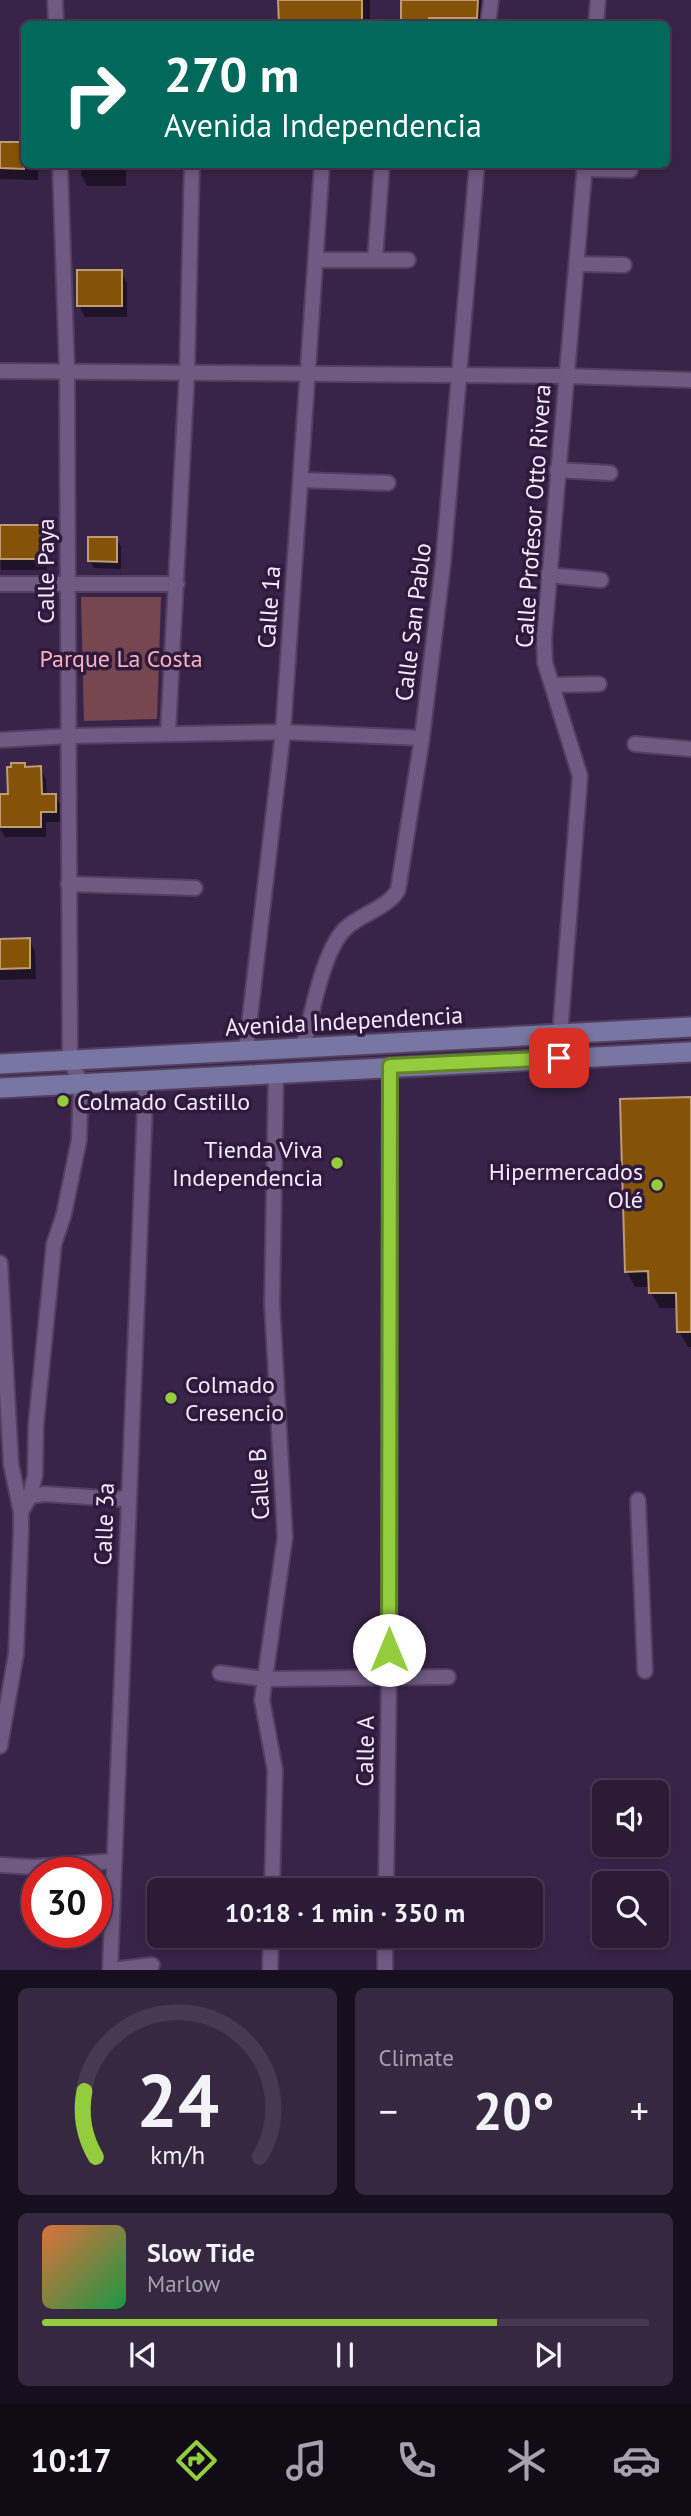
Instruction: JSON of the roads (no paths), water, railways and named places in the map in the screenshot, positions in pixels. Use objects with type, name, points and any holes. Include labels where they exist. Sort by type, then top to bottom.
[{"type":"main road","name":"Avenida Independencia","points":[[0,1064],[691,1027]]},
{"type":"main road","points":[[487,1038],[488,1061]]},
{"type":"main road","points":[[357,1045],[357,1068]]},
{"type":"main road","name":"Avenida Independencia","points":[[0,1088],[691,1052]]},
{"type":"street","points":[[55,0],[56,21]]},
{"type":"street","points":[[488,21],[491,0]]},
{"type":"street","points":[[596,21],[598,0]]},
{"type":"street","name":"Calle Paya","points":[[60,168],[67,371],[70,1060]]},
{"type":"street","points":[[168,733],[187,373],[192,168]]},
{"type":"street","name":"Calle 1a","points":[[246,1051],[283,732],[322,168]]},
{"type":"street","points":[[375,260],[382,168]]},
{"type":"street","name":"Calle San Pablo","points":[[303,1048],[324,972],[338,937],[346,928],[392,898],[398,890],[422,738],[443,565],[477,168]]},
{"type":"street","name":"Calle Profesor Otto Rivera","points":[[560,1034],[580,779],[544,651],[548,575],[584,168]]},
{"type":"street","points":[[599,168],[629,170]]},
{"type":"street","points":[[316,260],[408,260]]},
{"type":"street","points":[[577,264],[624,265]]},
{"type":"street","points":[[0,371],[565,376],[691,380]]},
{"type":"street","points":[[557,470],[610,474]]},
{"type":"street","points":[[301,480],[388,483]]},
{"type":"street","points":[[548,575],[601,580]]},
{"type":"street","points":[[0,584],[177,584]]},
{"type":"street","points":[[552,685],[598,684]]},
{"type":"street","points":[[0,740],[168,733],[283,732],[422,738]]},
{"type":"street","points":[[635,744],[691,749]]},
{"type":"street","points":[[68,884],[195,888]]},
{"type":"street","points":[[21,1512],[30,1496],[35,1475],[36,1424],[54,1244],[64,1214],[79,1140],[81,1083],[70,1060]]},
{"type":"street","name":"Calle A","points":[[386,1878],[390,1066]]},
{"type":"street","name":"Calle B","points":[[272,1878],[275,1770],[262,1700],[285,1536],[272,1304],[276,1072]]},
{"type":"street","name":"Calle 3a","points":[[110,1970],[146,1080]]},
{"type":"street","points":[[0,1264],[10,1454],[21,1512],[16,1654],[0,1746]]},
{"type":"street","points":[[30,1496],[128,1497]]},
{"type":"street","points":[[638,1500],[645,1671]]},
{"type":"street","points":[[220,1673],[265,1679],[448,1677]]},
{"type":"street","points":[[0,1865],[25,1868],[114,1861]]},
{"type":"street","points":[[270,1970],[271,1948]]},
{"type":"street","points":[[385,1970],[386,1948]]},
{"type":"street","points":[[110,1970],[152,1965]]},
{"type":"place","name":"Colmado Castillo","points":[[63,1101]]},
{"type":"place","name":"Tienda Viva Independencia","points":[[337,1163]]},
{"type":"place","name":"Hipermercados Olé","points":[[657,1185]]},
{"type":"place","name":"Colmado Cresencio","points":[[171,1398]]},
{"type":"park label","name":"Parque La Costa","points":[[121,658]]}]
